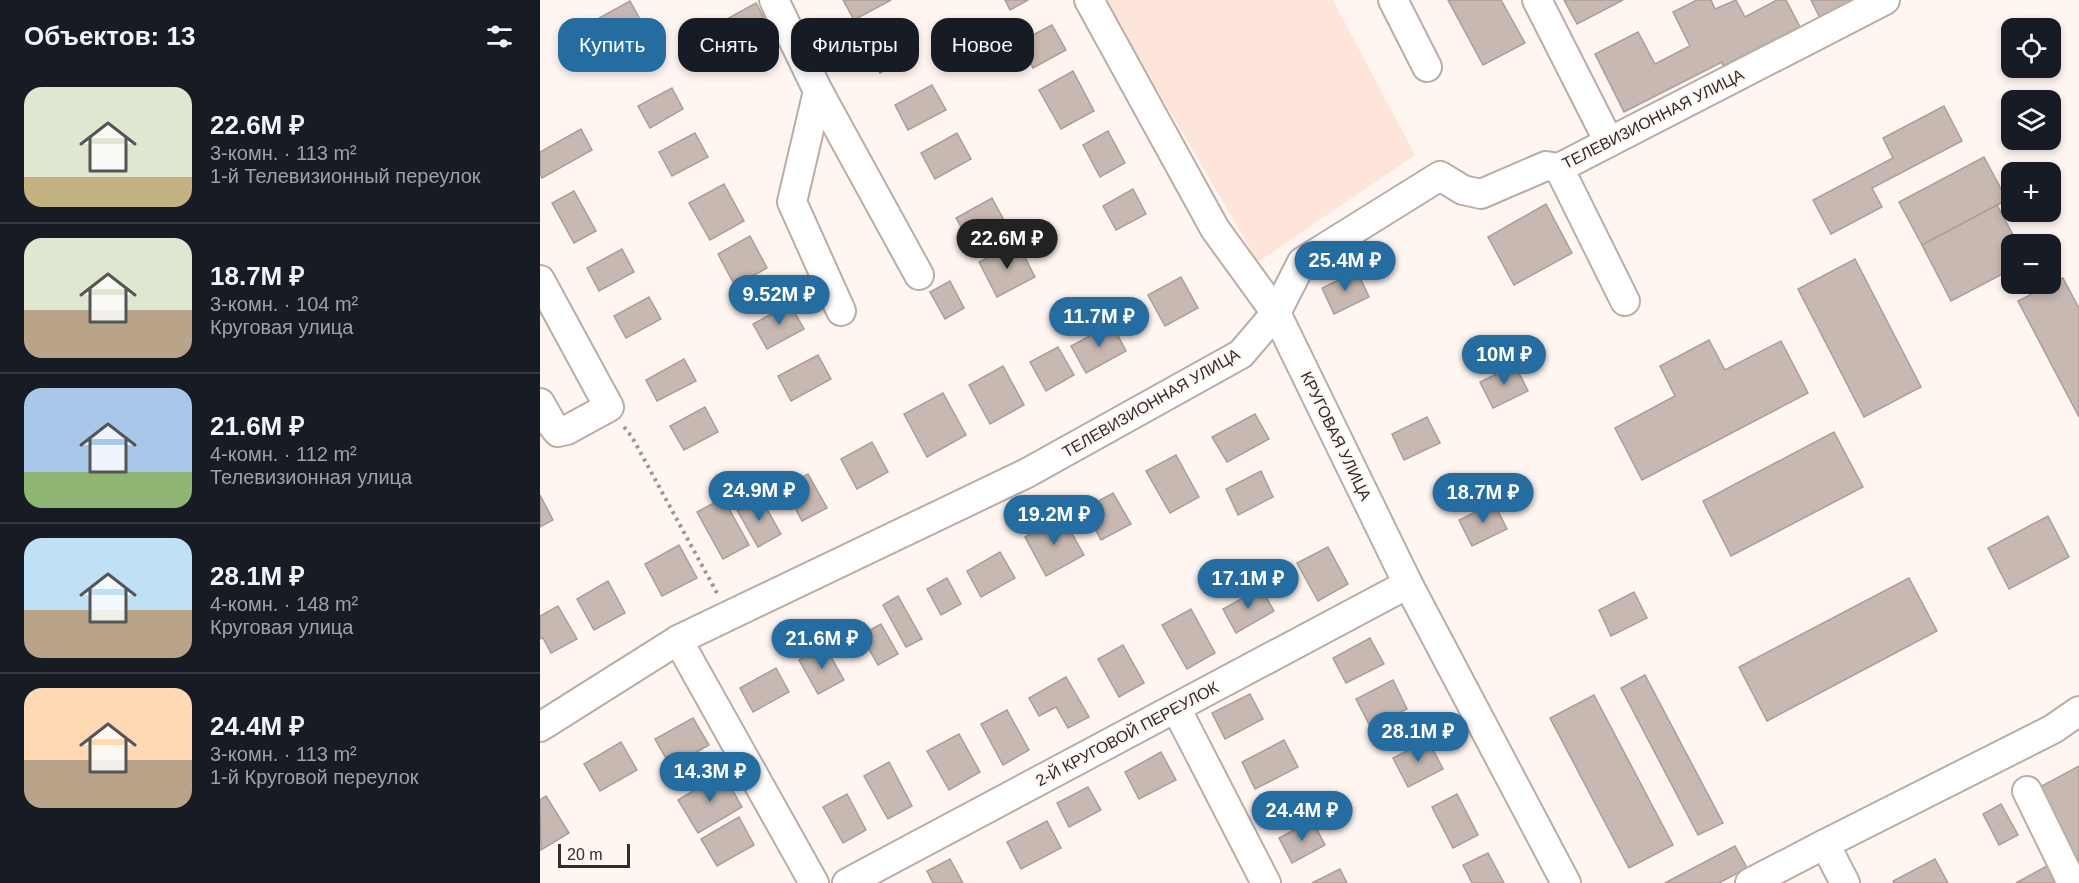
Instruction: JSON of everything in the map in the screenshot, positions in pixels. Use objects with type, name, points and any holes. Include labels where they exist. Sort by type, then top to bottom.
[{"type":"street","points":[[774,0],[818,91],[919,275]]},
{"type":"street","name":"КРУГОВАЯ УЛИЦА","points":[[1089,0],[1215,229],[1276,313],[1408,584],[1566,883]]},
{"type":"street","points":[[1393,0],[1427,67]]},
{"type":"street","points":[[1537,0],[1610,142]]},
{"type":"street","name":"ТЕЛЕВИЗИОННАЯ УЛИЦА","points":[[540,728],[678,640],[1027,473],[1241,354],[1276,313],[1302,262],[1440,176],[1463,190],[1481,194],[1546,166],[1559,168],[1886,0]]},
{"type":"street","points":[[818,91],[792,202],[841,311]]},
{"type":"street","points":[[1559,168],[1625,301]]},
{"type":"street","points":[[540,280],[609,407],[567,430],[558,432],[540,403]]},
{"type":"street","name":"2-Й КРУГОВОЙ ПЕРЕУЛОК","points":[[847,883],[1408,584]]},
{"type":"street","points":[[678,640],[814,883]]},
{"type":"street","points":[[1176,708],[1266,883]]},
{"type":"street","points":[[1750,883],[2053,729],[2079,711]]},
{"type":"street","points":[[2027,791],[2072,883]]},
{"type":"street","points":[[1825,844],[1845,883]]},
{"type":"path","points":[[609,407],[632,437],[728,615]]},
{"type":"shaded area","points":[[1105,0],[1333,0],[1415,155],[1258,262]]},
{"type":"building","points":[[843,0],[891,0],[858,18],[853,18]]},
{"type":"building","points":[[1005,0],[1028,0],[1010,10]]},
{"type":"building","points":[[1448,0],[1501,0],[1525,43],[1483,65]]},
{"type":"building","points":[[1564,0],[1623,0],[1577,24]]},
{"type":"building","points":[[1697,0],[1711,0],[1715,9],[1736,0],[1745,17],[1777,0],[1786,0],[1800,27],[1723,66],[1722,62],[1624,112],[1595,54],[1638,32],[1655,64],[1690,46],[1673,12]]},
{"type":"building","points":[[1811,0],[1859,0],[1821,20]]},
{"type":"building","points":[[630,1],[639,18],[599,18]]},
{"type":"building","points":[[756,3],[764,18],[729,18]]},
{"type":"building","points":[[1052,25],[1066,50],[1034,67],[1034,34]]},
{"type":"building","points":[[1073,71],[1094,111],[1061,129],[1039,90]]},
{"type":"building","points":[[932,85],[946,110],[908,130],[895,105]]},
{"type":"building","points":[[672,88],[683,109],[650,128],[638,106]]},
{"type":"building","points":[[1944,106],[1962,141],[1872,188],[1882,207],[1831,234],[1813,200],[1893,158],[1883,138]]},
{"type":"building","points":[[581,129],[592,150],[542,178],[540,152]]},
{"type":"building","points":[[1108,131],[1125,163],[1100,177],[1083,145]]},
{"type":"building","points":[[695,133],[708,157],[672,176],[659,152]]},
{"type":"building","points":[[957,133],[971,159],[935,179],[921,153]]},
{"type":"building","points":[[1984,157],[2001,189],[2001,203],[1922,245],[1899,202]]},
{"type":"building","points":[[724,184],[744,221],[710,240],[689,203]]},
{"type":"building","points":[[1133,189],[1146,214],[1116,230],[1103,206]]},
{"type":"building","points":[[574,191],[596,231],[574,243],[552,203]]},
{"type":"building","points":[[992,198],[1006,224],[970,243],[956,218]]},
{"type":"building","points":[[1546,204],[1572,253],[1514,285],[1488,237]]},
{"type":"building","points":[[1997,205],[2001,212],[2001,222],[2006,222],[2013,234],[2001,234],[2001,275],[1951,301],[1922,245]]},
{"type":"building","points":[[750,236],[767,268],[735,286],[718,254]]},
{"type":"building","points":[[1017,242],[1035,277],[997,297],[979,262]]},
{"type":"building","points":[[622,249],[634,272],[599,291],[587,268]]},
{"type":"building","points":[[1855,259],[1921,387],[1864,417],[1798,289]]},
{"type":"building","points":[[1357,271],[1369,297],[1334,314],[1322,288]]},
{"type":"building","points":[[1181,277],[1198,308],[1165,326],[1148,295]]},
{"type":"building","points":[[2063,278],[2079,308],[2079,417],[2018,301],[2032,294],[2061,294],[2061,279]]},
{"type":"building","points":[[950,281],[964,308],[945,319],[930,292]]},
{"type":"building","points":[[649,297],[661,319],[626,338],[614,316]]},
{"type":"building","points":[[790,304],[804,329],[767,349],[753,324]]},
{"type":"building","points":[[1112,324],[1126,351],[1086,373],[1071,346]]},
{"type":"building","points":[[1709,340],[1725,370],[1781,341],[1808,393],[1642,480],[1615,428],[1675,396],[1660,366]]},
{"type":"building","points":[[1058,347],[1074,375],[1046,391],[1030,362]]},
{"type":"building","points":[[818,355],[831,379],[791,401],[778,376]]},
{"type":"building","points":[[684,359],[696,381],[657,401],[646,380]]},
{"type":"building","points":[[1515,365],[1528,391],[1493,408],[1480,382]]},
{"type":"building","points":[[1003,366],[1024,405],[990,424],[969,385]]},
{"type":"building","points":[[943,393],[966,435],[927,457],[904,414]]},
{"type":"building","points":[[705,407],[718,432],[684,450],[670,426]]},
{"type":"building","points":[[1255,414],[1269,439],[1227,462],[1212,437]]},
{"type":"building","points":[[1427,417],[1440,443],[1404,460],[1392,434]]},
{"type":"building","points":[[1834,432],[1863,487],[1731,556],[1703,501]]},
{"type":"building","points":[[872,442],[888,472],[857,489],[841,459]]},
{"type":"building","points":[[1176,455],[1199,497],[1170,513],[1146,471]]},
{"type":"building","points":[[1261,471],[1273,497],[1238,515],[1226,489]]},
{"type":"building","points":[[808,474],[827,508],[802,521],[784,487]]},
{"type":"building","points":[[1113,493],[1131,524],[1101,540],[1084,509]]},
{"type":"building","points":[[540,495],[553,520],[540,527]]},
{"type":"building","points":[[760,497],[781,534],[758,547],[737,510]]},
{"type":"building","points":[[723,498],[749,545],[723,559],[697,512]]},
{"type":"building","points":[[1494,503],[1507,529],[1472,546],[1459,520]]},
{"type":"building","points":[[1062,516],[1084,555],[1046,576],[1025,537]]},
{"type":"building","points":[[2048,516],[2069,557],[2009,589],[1988,548]]},
{"type":"building","points":[[679,545],[697,578],[662,596],[645,564]]},
{"type":"building","points":[[1328,547],[1348,584],[1318,601],[1297,563]]},
{"type":"building","points":[[1000,552],[1015,578],[981,597],[967,571]]},
{"type":"building","points":[[947,578],[961,604],[941,615],[927,589]]},
{"type":"building","points":[[1909,578],[1937,631],[1767,721],[1739,667]]},
{"type":"building","points":[[608,581],[625,613],[594,630],[577,599]]},
{"type":"building","points":[[1261,588],[1274,611],[1236,633],[1223,609]]},
{"type":"building","points":[[1634,592],[1647,618],[1611,636],[1599,610]]},
{"type":"building","points":[[898,596],[922,639],[906,647],[883,605]]},
{"type":"building","points":[[558,606],[577,639],[551,653],[543,638],[540,639],[540,616]]},
{"type":"building","points":[[1191,609],[1215,653],[1187,669],[1162,625]]},
{"type":"building","points":[[881,624],[898,654],[878,665],[861,635]]},
{"type":"building","points":[[1370,638],[1384,664],[1346,683],[1333,658]]},
{"type":"building","points":[[1123,645],[1144,683],[1119,697],[1098,659]]},
{"type":"building","points":[[825,646],[844,680],[818,694],[799,660]]},
{"type":"building","points":[[776,668],[789,692],[753,712],[740,688]]},
{"type":"building","points":[[1645,675],[1723,823],[1698,835],[1621,688]]},
{"type":"building","points":[[1066,677],[1089,717],[1068,728],[1056,707],[1039,716],[1029,698]]},
{"type":"building","points":[[1393,680],[1407,709],[1371,728],[1356,699]]},
{"type":"building","points":[[1250,694],[1263,719],[1225,739],[1212,713]]},
{"type":"building","points":[[1594,695],[1673,845],[1629,868],[1550,718]]},
{"type":"building","points":[[1007,710],[1029,750],[1003,765],[981,724]]},
{"type":"building","points":[[693,718],[709,745],[671,767],[655,739]]},
{"type":"building","points":[[959,734],[980,772],[949,790],[927,751]]},
{"type":"building","points":[[1284,740],[1298,767],[1255,789],[1242,762]]},
{"type":"building","points":[[1428,740],[1443,769],[1408,787],[1393,758]]},
{"type":"building","points":[[621,742],[637,770],[600,791],[584,764]]},
{"type":"building","points":[[1161,752],[1176,780],[1139,799],[1125,772]]},
{"type":"building","points":[[889,762],[912,806],[888,819],[864,776]]},
{"type":"building","points":[[2079,766],[2079,865],[2038,788]]},
{"type":"building","points":[[723,773],[742,807],[698,833],[678,800]]},
{"type":"building","points":[[1088,787],[1101,810],[1069,827],[1057,803]]},
{"type":"building","points":[[847,794],[866,830],[843,843],[823,807]]},
{"type":"building","points":[[1457,794],[1478,835],[1453,848],[1432,807]]},
{"type":"building","points":[[546,796],[569,833],[541,850],[540,800]]},
{"type":"building","points":[[2001,804],[2018,835],[1999,845],[1983,814]]},
{"type":"building","points":[[739,817],[754,845],[717,866],[701,839]]},
{"type":"building","points":[[1312,820],[1325,845],[1292,863],[1279,838]]},
{"type":"building","points":[[1047,821],[1061,848],[1021,869],[1007,842]]},
{"type":"building","points":[[1735,846],[1747,868],[1719,883],[1665,883]]},
{"type":"building","points":[[1488,853],[1504,883],[1472,883],[1463,865]]},
{"type":"building","points":[[950,859],[963,883],[933,883],[927,871]]},
{"type":"building","points":[[1935,859],[1948,883],[1894,883],[1893,881]]},
{"type":"building","points":[[2047,866],[2056,883],[2016,883]]},
{"type":"building","points":[[1340,869],[1347,883],[1312,883]]}]
